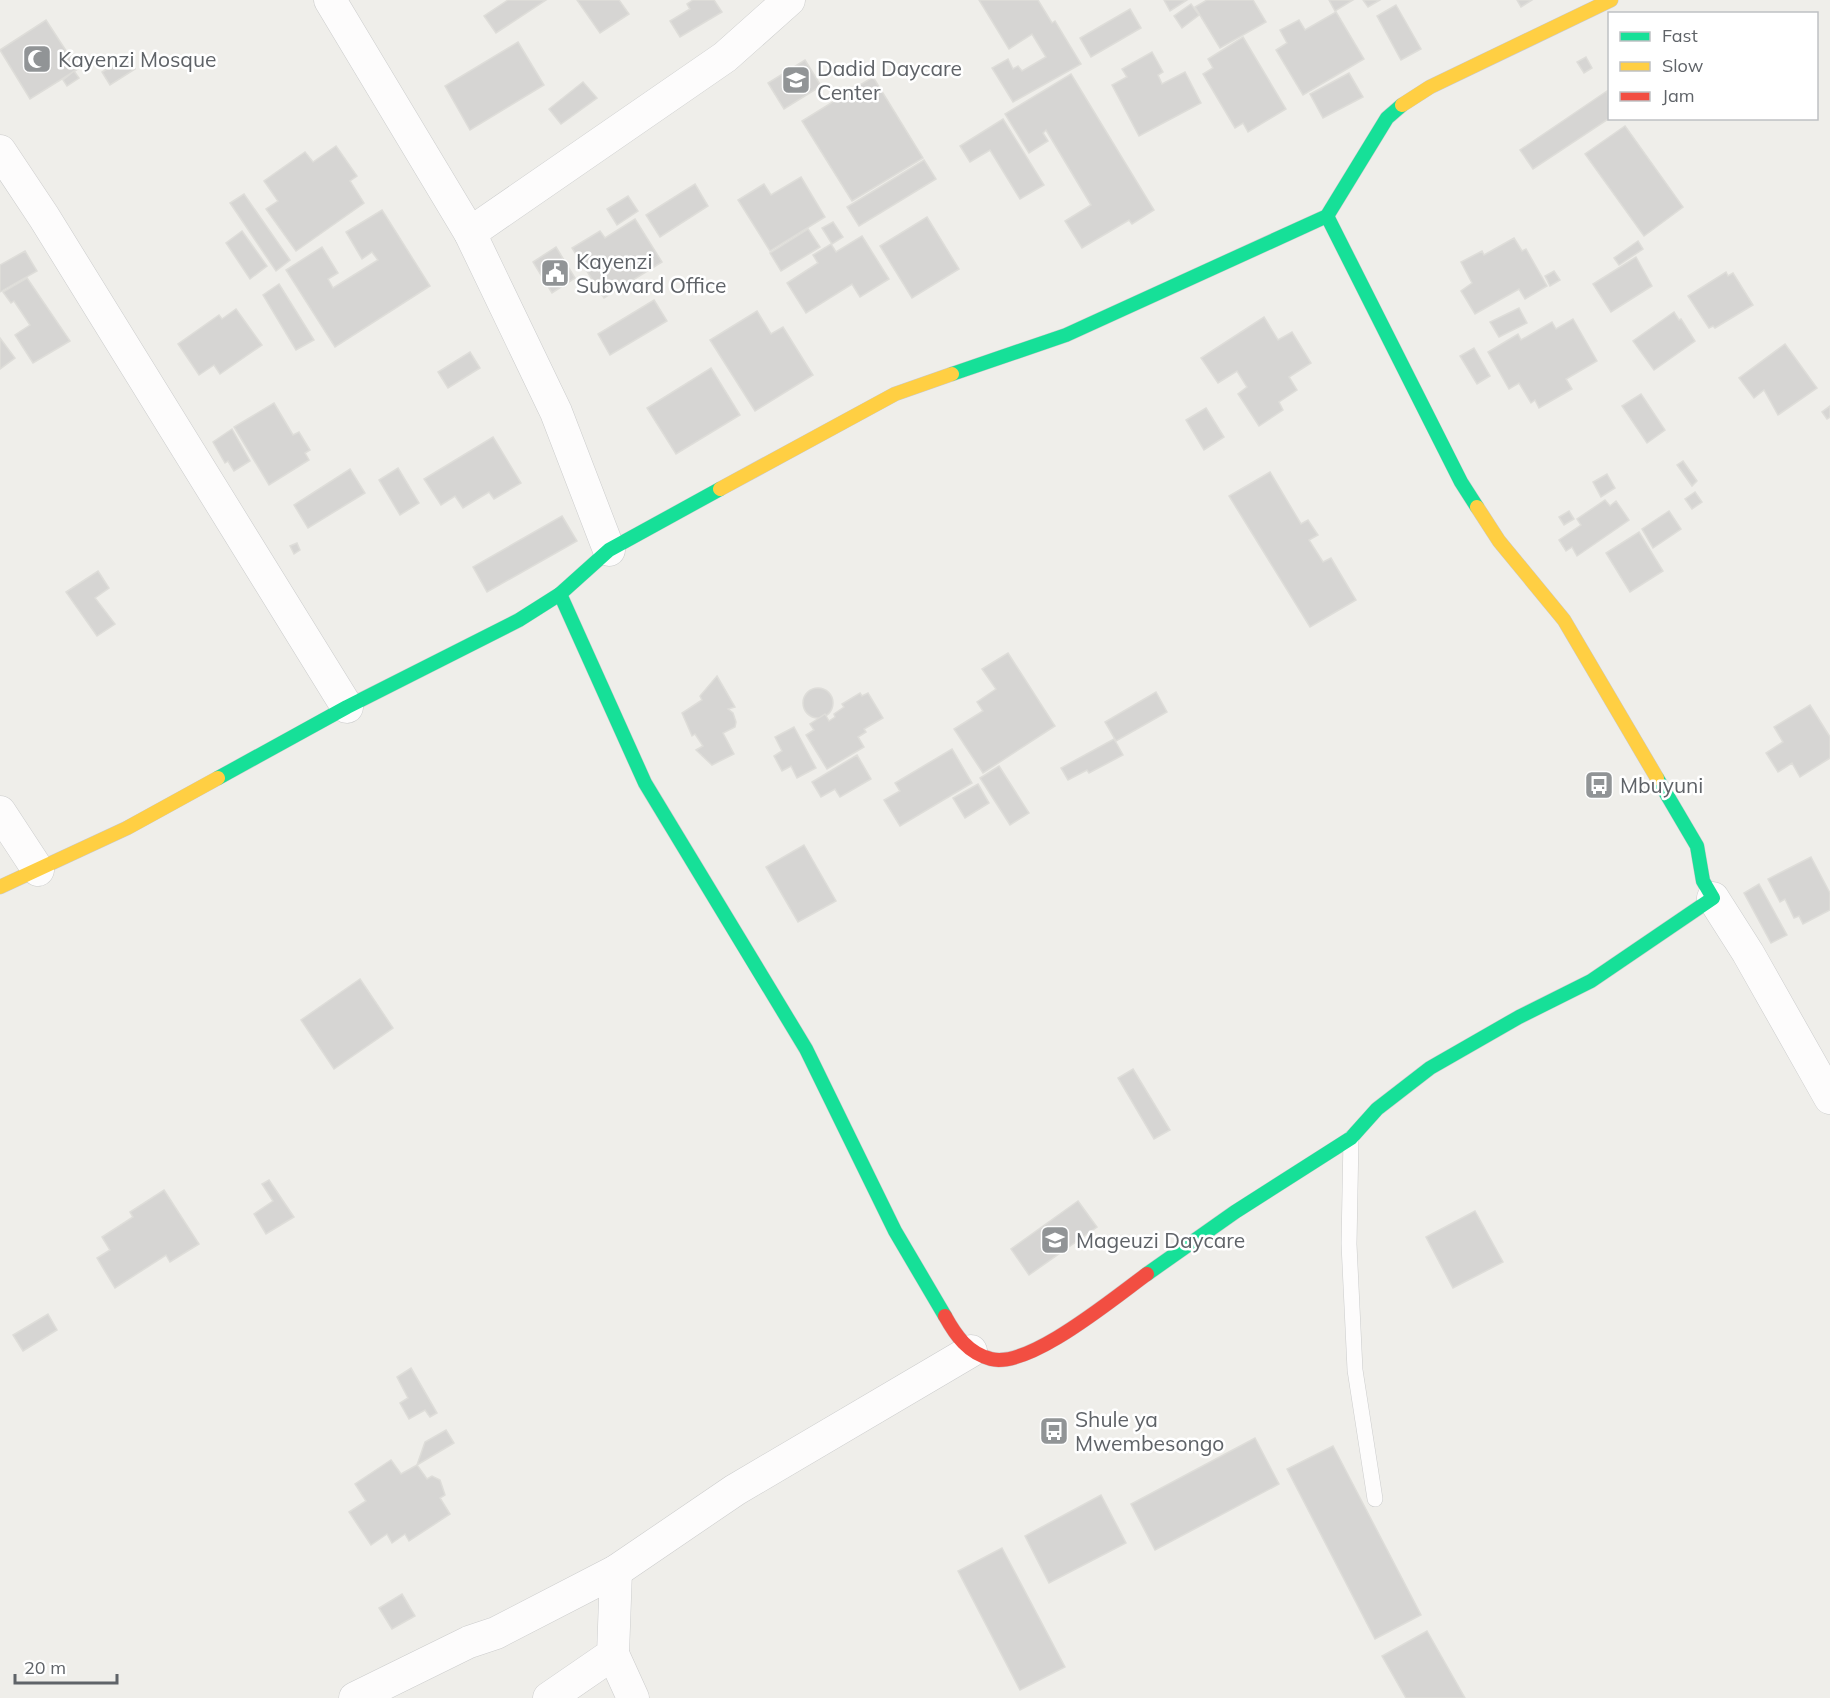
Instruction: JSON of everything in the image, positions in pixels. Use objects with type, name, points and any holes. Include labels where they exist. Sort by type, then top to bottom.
[{"type":"street","points":[[330,0],[470,233],[556,412],[609,549]]},
{"type":"street","points":[[0,886],[127,828],[347,707],[519,620],[560,594],[609,549],[895,394],[1066,335],[1290,237],[1327,216],[1388,118],[1404,103],[1430,87],[1611,0]]},
{"type":"street","points":[[470,233],[725,57],[786,1]]},
{"type":"street","points":[[0,151],[57,237],[347,707]]},
{"type":"street","points":[[1327,216],[1461,482],[1499,541],[1564,620],[1697,846],[1703,881],[1748,953],[1825,1095],[1830,1098]]},
{"type":"street","points":[[560,594],[587,659],[645,783],[806,1049],[895,1232],[953,1331],[971,1351],[1000,1361],[1024,1356],[1046,1345],[1235,1212],[1351,1138],[1377,1109],[1430,1068],[1519,1017],[1591,981],[1713,898]]},
{"type":"street","points":[[0,812],[38,870]]},
{"type":"street","points":[[357,1698],[469,1642],[496,1633],[616,1571],[735,1490],[971,1351]]},
{"type":"street","points":[[616,1571],[613,1654],[633,1698]]},
{"type":"street","points":[[549,1698],[613,1654]]},
{"type":"lane","points":[[1351,1138],[1349,1244],[1355,1370],[1375,1499]]},
{"type":"building","points":[[508,0],[546,0],[496,33],[484,16]]},
{"type":"building","points":[[577,0],[619,0],[629,14],[600,33]]},
{"type":"building","points":[[693,0],[714,0],[722,12],[680,37],[670,21],[690,9],[687,4]]},
{"type":"building","points":[[979,0],[1038,0],[1052,23],[1055,21],[1081,64],[1013,102],[992,68],[1008,59],[1013,69],[1018,66],[1022,71],[1046,57],[1032,34],[1009,49]]},
{"type":"building","points":[[1164,0],[1187,0],[1170,11]]},
{"type":"building","points":[[1207,0],[1253,0],[1266,22],[1220,48],[1195,7]]},
{"type":"building","points":[[1329,0],[1353,0],[1335,11]]},
{"type":"building","points":[[1363,0],[1380,0],[1368,7]]},
{"type":"building","points":[[1517,0],[1532,0],[1521,7]]},
{"type":"building","points":[[1191,4],[1199,15],[1182,28],[1174,16]]},
{"type":"building","points":[[1396,5],[1421,49],[1401,60],[1377,16]]},
{"type":"building","points":[[1130,9],[1141,28],[1091,57],[1080,38]]},
{"type":"building","points":[[1336,12],[1364,59],[1303,95],[1276,50],[1287,43],[1280,30],[1299,20],[1305,30]]},
{"type":"building","points":[[46,20],[78,69],[30,99],[0,50]]},
{"type":"building","points":[[1243,37],[1286,109],[1248,132],[1243,123],[1235,128],[1203,74],[1213,68],[1208,59]]},
{"type":"building","points":[[518,42],[544,85],[470,130],[445,86]]},
{"type":"building","points":[[1152,52],[1163,72],[1158,75],[1162,84],[1185,72],[1201,103],[1139,136],[1112,85],[1127,77],[1122,69]]},
{"type":"building","points":[[127,57],[135,69],[110,85],[102,72]]},
{"type":"building","points":[[1586,57],[1592,68],[1584,73],[1577,62]]},
{"type":"building","points":[[805,60],[821,86],[784,109],[768,83]]},
{"type":"building","points":[[74,71],[79,78],[67,86],[63,80]]},
{"type":"building","points":[[1349,73],[1363,97],[1323,118],[1310,94]]},
{"type":"building","points":[[1071,74],[1154,210],[1132,224],[1129,220],[1082,248],[1065,221],[1091,205],[1046,130],[1043,133],[1048,141],[1029,153],[1005,114]]},
{"type":"building","points":[[873,77],[923,158],[852,201],[802,121]]},
{"type":"building","points":[[583,82],[597,98],[561,124],[549,109]]},
{"type":"building","points":[[1607,91],[1608,119],[1533,169],[1520,150]]},
{"type":"building","points":[[1003,119],[1044,185],[1020,199],[990,150],[970,162],[960,146]]},
{"type":"building","points":[[1625,126],[1683,207],[1644,236],[1585,154]]},
{"type":"building","points":[[336,146],[357,176],[350,181],[364,203],[296,251],[266,209],[278,201],[264,181],[305,152],[313,162]]},
{"type":"building","points":[[924,160],[936,179],[859,226],[847,207]]},
{"type":"building","points":[[801,177],[825,217],[770,251],[738,200],[764,184],[771,195]]},
{"type":"building","points":[[695,184],[708,206],[660,237],[646,215]]},
{"type":"building","points":[[244,194],[290,260],[276,271],[230,203]]},
{"type":"building","points":[[628,196],[638,211],[617,225],[607,209]]},
{"type":"building","points":[[382,210],[430,286],[335,347],[286,270],[322,247],[338,273],[328,279],[333,288],[378,260],[372,252],[362,259],[346,232]]},
{"type":"building","points":[[927,217],[959,269],[912,298],[880,246]]},
{"type":"building","points":[[635,219],[662,262],[604,298],[572,248],[600,231],[605,238]]},
{"type":"building","points":[[833,222],[843,237],[832,244],[822,228]]},
{"type":"building","points":[[808,229],[820,247],[781,271],[770,253]]},
{"type":"building","points":[[242,231],[267,266],[250,279],[226,243]]},
{"type":"building","points":[[862,236],[889,279],[860,297],[852,284],[806,313],[787,283],[818,263],[813,255],[831,244],[836,252]]},
{"type":"building","points":[[1514,238],[1522,251],[1526,249],[1547,286],[1525,299],[1519,289],[1475,314],[1461,291],[1472,283],[1461,262],[1482,251],[1484,255]]},
{"type":"building","points":[[1638,241],[1643,249],[1619,265],[1614,258]]},
{"type":"building","points":[[556,247],[575,278],[552,293],[533,262]]},
{"type":"building","points":[[25,251],[37,271],[0,292],[0,265]]},
{"type":"building","points":[[1636,257],[1652,286],[1611,312],[1593,284]]},
{"type":"building","points":[[1554,271],[1560,280],[1550,286],[1545,276]]},
{"type":"building","points":[[1726,272],[1728,276],[1733,273],[1753,305],[1715,328],[1713,326],[1709,328],[1688,296]]},
{"type":"building","points":[[27,278],[70,341],[33,363],[15,335],[30,325],[14,301],[11,303],[3,292]]},
{"type":"building","points":[[279,284],[314,340],[296,350],[263,295]]},
{"type":"building","points":[[654,300],[667,321],[610,355],[598,334]]},
{"type":"building","points":[[1519,308],[1527,323],[1499,337],[1490,322]]},
{"type":"building","points":[[236,309],[262,345],[220,374],[214,365],[199,375],[178,344],[219,315],[222,319]]},
{"type":"building","points":[[757,311],[771,334],[783,327],[813,375],[755,411],[710,340]]},
{"type":"building","points":[[1674,312],[1695,341],[1654,370],[1633,341]]},
{"type":"building","points":[[1264,317],[1278,340],[1292,332],[1311,363],[1289,377],[1297,390],[1279,402],[1283,410],[1259,426],[1238,394],[1247,387],[1237,371],[1218,383],[1201,358]]},
{"type":"building","points":[[1573,319],[1597,361],[1566,379],[1572,389],[1539,408],[1535,400],[1531,403],[1519,383],[1509,389],[1488,352],[1518,334],[1521,340],[1552,322],[1556,329]]},
{"type":"building","points":[[0,338],[15,358],[0,369]]},
{"type":"building","points":[[1785,344],[1817,388],[1778,415],[1764,390],[1754,398],[1739,378]]},
{"type":"building","points":[[1474,348],[1490,376],[1477,384],[1460,356]]},
{"type":"building","points":[[470,352],[480,368],[448,388],[438,372]]},
{"type":"building","points":[[711,368],[740,415],[676,454],[647,408]]},
{"type":"building","points":[[1641,394],[1665,430],[1647,443],[1622,406]]},
{"type":"building","points":[[274,403],[293,435],[299,432],[310,450],[305,453],[309,460],[269,485],[234,427]]},
{"type":"building","points":[[1830,406],[1830,417],[1827,419],[1822,412]]},
{"type":"building","points":[[1206,408],[1224,437],[1204,450],[1186,420]]},
{"type":"building","points":[[232,429],[250,461],[234,471],[228,461],[225,463],[213,442]]},
{"type":"building","points":[[493,437],[521,483],[494,499],[489,492],[463,508],[455,496],[441,505],[424,479]]},
{"type":"building","points":[[1683,461],[1697,481],[1692,486],[1677,465]]},
{"type":"building","points":[[398,468],[419,503],[400,515],[379,480]]},
{"type":"building","points":[[350,469],[365,493],[308,528],[294,505]]},
{"type":"building","points":[[1270,472],[1301,524],[1308,520],[1318,535],[1309,540],[1323,562],[1331,558],[1356,600],[1310,627],[1229,496]]},
{"type":"building","points":[[1607,474],[1615,488],[1601,497],[1593,482]]},
{"type":"building","points":[[1695,492],[1702,502],[1692,509],[1685,499]]},
{"type":"building","points":[[1605,500],[1610,506],[1616,501],[1629,520],[1577,556],[1572,547],[1566,551],[1559,540],[1581,525],[1577,519]]},
{"type":"building","points":[[1569,511],[1574,519],[1564,525],[1559,517]]},
{"type":"building","points":[[1669,511],[1681,529],[1653,548],[1642,529]]},
{"type":"building","points":[[562,516],[577,541],[487,592],[473,567]]},
{"type":"building","points":[[1639,532],[1663,571],[1630,592],[1606,553]]},
{"type":"building","points":[[297,543],[300,550],[294,554],[290,546]]},
{"type":"building","points":[[98,571],[109,588],[95,598],[115,624],[97,636],[66,592]]},
{"type":"building","points":[[1008,653],[1055,726],[983,773],[954,729],[983,711],[977,702],[996,689],[982,669]]},
{"type":"building","points":[[717,676],[735,707],[728,709],[733,713],[736,722],[735,727],[723,733],[734,754],[712,765],[696,750],[703,746],[695,734],[692,736],[682,713],[702,700],[700,696]]},
{"type":"building","points":[[818,688],[824,689],[832,697],[832,709],[824,717],[818,718],[812,717],[804,709],[803,703],[804,697],[812,689]]},
{"type":"building","points":[[1156,692],[1167,712],[1116,741],[1105,722]]},
{"type":"building","points":[[860,693],[862,696],[868,693],[883,718],[864,729],[866,732],[858,737],[864,747],[827,769],[806,735],[814,730],[810,724],[825,714],[829,721],[844,707],[842,704]]},
{"type":"building","points":[[1810,705],[1830,737],[1830,758],[1800,777],[1792,763],[1778,772],[1766,753],[1783,742],[1774,727]]},
{"type":"building","points":[[794,727],[816,768],[797,778],[791,766],[782,771],[774,756],[782,751],[775,737]]},
{"type":"building","points":[[1114,739],[1123,755],[1089,773],[1087,770],[1068,780],[1061,768]]},
{"type":"building","points":[[952,749],[972,783],[900,826],[884,800],[900,791],[895,783]]},
{"type":"building","points":[[857,755],[871,779],[840,797],[835,789],[821,797],[812,782]]},
{"type":"building","points":[[999,766],[1029,813],[1010,825],[980,778]]},
{"type":"building","points":[[978,784],[989,803],[965,818],[953,798]]},
{"type":"building","points":[[804,845],[836,901],[798,922],[766,867]]},
{"type":"building","points":[[1811,857],[1830,893],[1830,910],[1803,924],[1799,916],[1794,918],[1785,899],[1780,902],[1768,879]]},
{"type":"building","points":[[1759,884],[1787,935],[1771,943],[1744,893]]},
{"type":"building","points":[[360,979],[393,1028],[334,1069],[301,1020]]},
{"type":"building","points":[[1133,1069],[1170,1130],[1154,1139],[1118,1078]]},
{"type":"building","points":[[269,1180],[294,1217],[266,1234],[254,1214],[273,1201],[262,1184]]},
{"type":"building","points":[[164,1190],[199,1244],[170,1262],[166,1255],[115,1288],[97,1258],[110,1250],[102,1237],[133,1217],[130,1212]]},
{"type":"building","points":[[1078,1201],[1097,1227],[1029,1275],[1011,1249]]},
{"type":"building","points":[[1475,1211],[1503,1262],[1453,1288],[1426,1237]]},
{"type":"building","points":[[48,1314],[57,1330],[23,1351],[13,1335]]},
{"type":"building","points":[[411,1368],[437,1413],[430,1417],[425,1410],[409,1419],[400,1403],[408,1398],[397,1377]]},
{"type":"building","points":[[446,1430],[454,1443],[417,1465],[425,1442]]},
{"type":"building","points":[[1255,1438],[1279,1484],[1155,1550],[1131,1504]]},
{"type":"building","points":[[1333,1446],[1421,1615],[1375,1639],[1287,1469]]},
{"type":"building","points":[[391,1460],[401,1474],[417,1465],[427,1479],[432,1476],[440,1480],[445,1495],[440,1498],[450,1514],[409,1541],[405,1534],[392,1543],[387,1534],[371,1545],[349,1512],[366,1501],[355,1484]]},
{"type":"building","points":[[1101,1495],[1126,1543],[1049,1583],[1025,1536]]},
{"type":"building","points":[[1002,1548],[1065,1667],[1020,1690],[958,1571]]},
{"type":"building","points":[[402,1594],[415,1616],[392,1629],[379,1608]]},
{"type":"building","points":[[1427,1631],[1465,1698],[1406,1698],[1382,1656]]},
{"type":"traffic: fast","points":[[952,374],[1066,335],[1327,216],[1387,118],[1402,105]]},
{"type":"traffic: fast","points":[[1327,216],[1461,482],[1477,507]]},
{"type":"traffic: fast","points":[[218,778],[347,707],[519,620],[560,594],[609,550],[720,489]]},
{"type":"traffic: fast","points":[[560,594],[645,783],[806,1049],[895,1231],[945,1316]]},
{"type":"traffic: fast","points":[[1147,1274],[1235,1212],[1351,1138],[1377,1109],[1430,1068],[1519,1017],[1591,981],[1713,898],[1703,881],[1697,846],[1657,778]]},
{"type":"traffic: slow","points":[[1402,105],[1430,87],[1611,0]]},
{"type":"traffic: slow","points":[[720,489],[895,394],[952,374]]},
{"type":"traffic: slow","points":[[1477,507],[1499,541],[1564,620],[1657,778]]},
{"type":"traffic: slow","points":[[0,887],[127,828],[218,778]]},
{"type":"traffic: jam","points":[[945,1316],[958,1337],[976,1353],[991,1359],[1007,1359],[1049,1343],[1094,1314],[1147,1274]]},
{"type":"place","name":"Kayenzi Mosque","points":[[37,59]]},
{"type":"place","name":"Dadid Daycare Center","points":[[796,80]]},
{"type":"place","name":"Kayenzi Subward Office","points":[[555,273]]},
{"type":"place","name":"Mbuyuni","points":[[1599,785]]},
{"type":"place","name":"Mageuzi Daycare","points":[[1055,1240]]},
{"type":"place","name":"Shule ya Mwembesongo","points":[[1054,1431]]}]
